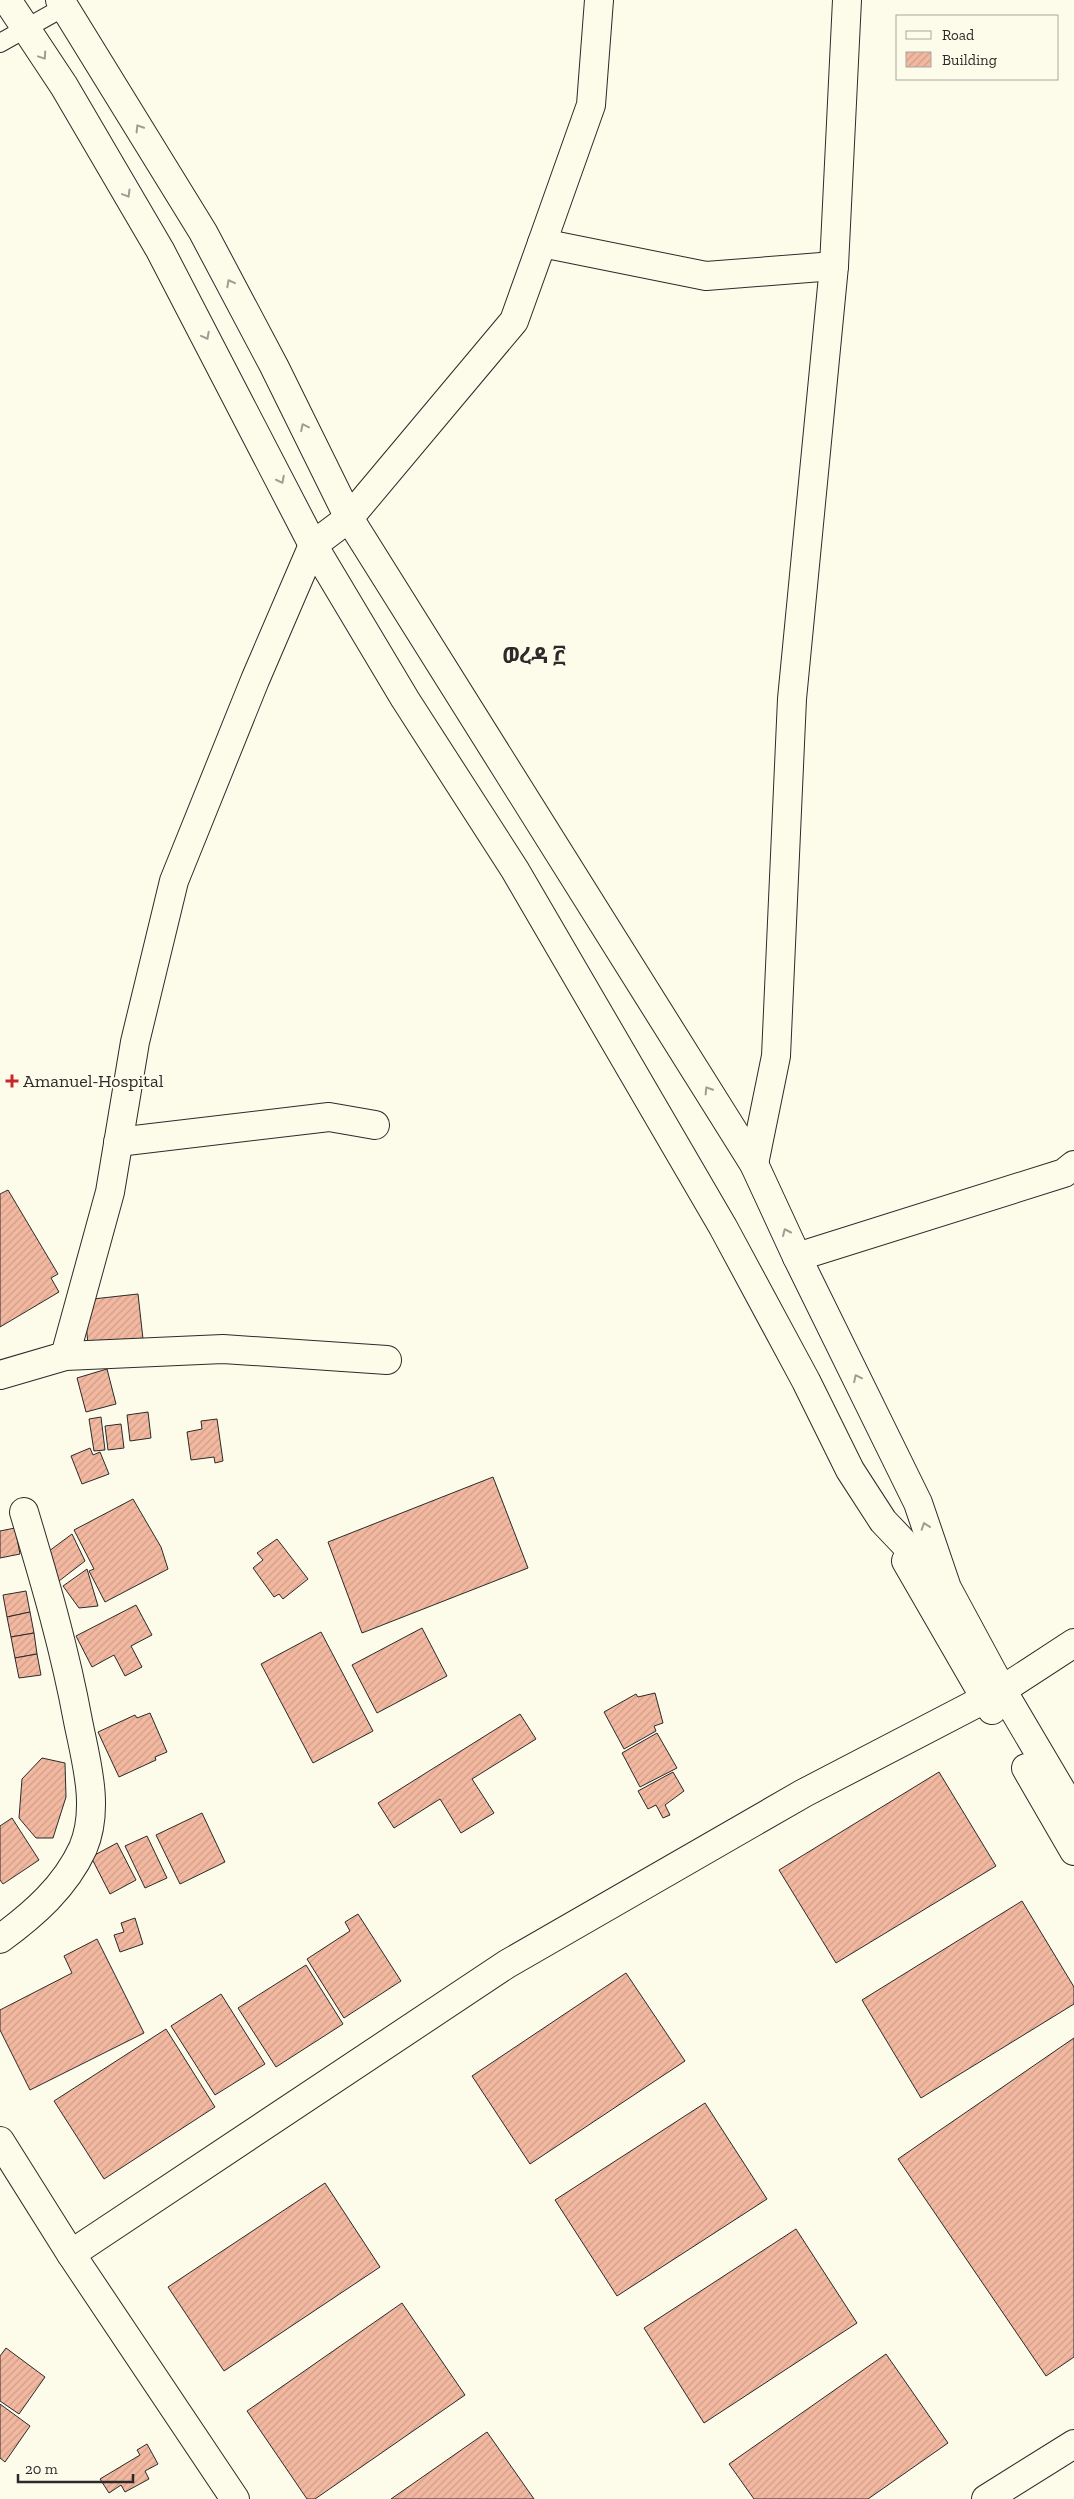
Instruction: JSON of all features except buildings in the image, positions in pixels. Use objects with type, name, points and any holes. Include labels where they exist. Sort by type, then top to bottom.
[{"type":"street","points":[[6,0],[64,86],[160,250],[258,435],[313,545],[405,699],[515,870],[723,1226],[751,1282],[806,1381],[850,1470],[994,1695],[1074,1812]]},
{"type":"street","points":[[65,1356],[110,1192],[135,1042],[174,881],[255,680],[313,545],[349,518],[514,321],[591,104],[599,0]]},
{"type":"street","points":[[754,1164],[776,1056],[792,699],[834,266],[847,0]]},
{"type":"street","points":[[62,3],[203,232],[274,366],[349,518],[754,1164],[797,1257],[918,1503],[947,1588],[994,1695],[1074,1850]]},
{"type":"street","points":[[542,243],[706,276],[834,266]]},
{"type":"street","points":[[118,1142],[329,1117],[376,1125]]},
{"type":"street","points":[[797,1257],[1064,1173],[1074,1165]]},
{"type":"street","points":[[0,1375],[65,1356],[223,1349],[387,1360]]},
{"type":"street","points":[[0,1939],[27,1919],[64,1883],[84,1846],[91,1810],[90,1780],[58,1626],[24,1512]]},
{"type":"street","points":[[883,1521],[947,1588]]},
{"type":"street","points":[[70,2254],[507,1964],[804,1793],[994,1695],[1074,1643]]},
{"type":"street","points":[[0,2141],[70,2254],[235,2499]]},
{"type":"street","points":[[986,2499],[1074,2444]]},
{"type":"lane","points":[[0,43],[62,3]]},
{"type":"place","name":"Amanuel-Hospital","points":[[12,1081]]},
{"type":"district","name":"ወረዳ ፫","points":[[534,655]]}]
